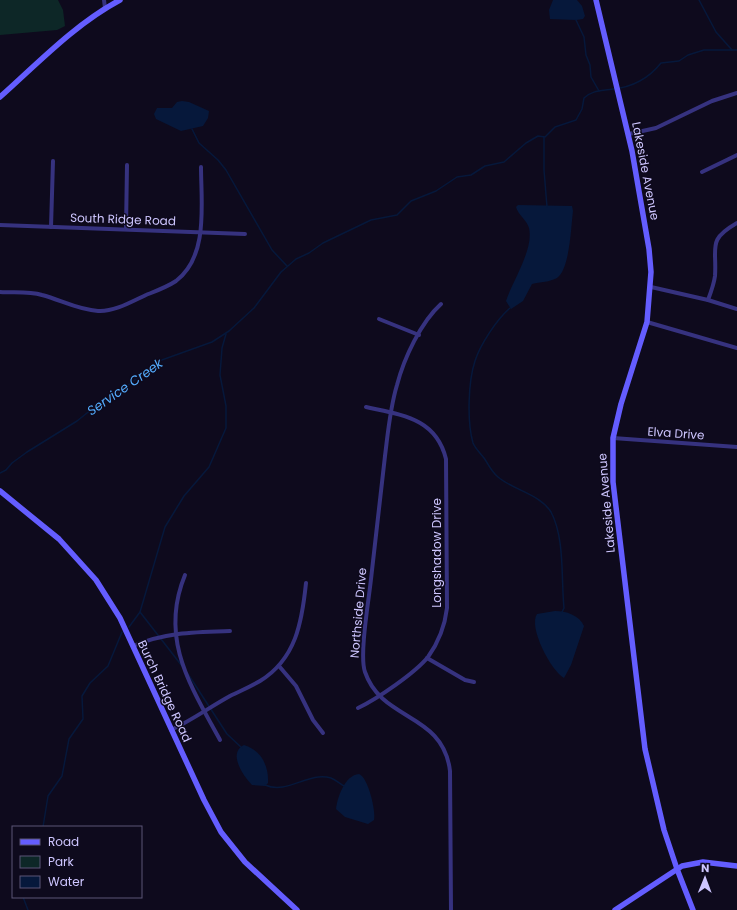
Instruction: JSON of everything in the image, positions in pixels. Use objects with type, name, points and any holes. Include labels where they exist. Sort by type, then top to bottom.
[{"type":"street","points":[[104,0],[105,8]]},
{"type":"street","points":[[0,98],[77,29],[105,8],[120,0]]},
{"type":"street","name":"Lakeside Avenue","points":[[596,0],[629,134],[649,249],[651,287],[647,322],[621,404],[613,438],[613,482],[645,749],[663,827],[676,869],[693,910]]},
{"type":"street","points":[[629,134],[656,128],[712,101],[737,93]]},
{"type":"street","points":[[702,172],[737,155]]},
{"type":"street","points":[[51,226],[52,161]]},
{"type":"street","points":[[126,229],[127,165]]},
{"type":"street","points":[[0,292],[33,293],[84,309],[98,311],[113,310],[169,285],[183,275],[191,265],[196,254],[200,232],[201,167]]},
{"type":"street","points":[[708,300],[715,277],[714,246],[716,240],[723,231],[737,223]]},
{"type":"street","name":"South Ridge Road","points":[[0,225],[245,234]]},
{"type":"street","points":[[651,287],[708,300],[737,309]]},
{"type":"street","name":"Northside Drive","points":[[441,304],[433,312],[409,352],[401,373],[391,413],[365,631],[363,663],[370,683],[380,696],[399,712],[420,722],[429,729],[438,738],[446,752],[450,771],[451,910]]},
{"type":"street","points":[[379,319],[419,334]]},
{"type":"street","points":[[647,322],[737,348]]},
{"type":"street","name":"Longshadow Drive","points":[[358,708],[380,696],[427,658],[437,642],[446,621],[447,608],[446,459],[442,445],[436,434],[421,422],[366,407]]},
{"type":"street","name":"Elva Drive","points":[[613,438],[737,447]]},
{"type":"street","name":"Burch Bridge Road","points":[[0,491],[52,533],[84,565],[110,602],[133,646],[204,800],[221,832],[245,862],[297,910]]},
{"type":"street","points":[[185,575],[175,604],[174,633],[179,655],[205,712],[220,740]]},
{"type":"street","points":[[172,730],[205,712],[229,696],[260,681],[279,666],[292,648],[298,633],[303,611],[306,583]]},
{"type":"street","points":[[133,646],[159,636],[174,633],[230,631]]},
{"type":"street","points":[[427,658],[465,680],[474,682]]},
{"type":"street","points":[[279,666],[296,686],[312,720],[323,733]]},
{"type":"street","points":[[615,910],[676,869],[686,865],[703,862],[737,866]]},
{"type":"green space","points":[[0,0],[58,0],[63,10],[65,26],[57,30],[0,35]]},
{"type":"water","points":[[553,0],[577,0],[582,6],[585,16],[583,19],[576,20],[550,19],[549,10]]},
{"type":"water","points":[[177,102],[189,102],[209,111],[208,118],[203,126],[181,131],[156,119],[154,114],[157,108],[172,108]]},
{"type":"water","points":[[518,205],[572,206],[573,211],[567,257],[565,266],[561,273],[557,278],[532,284],[523,301],[511,309],[506,301],[526,255],[530,236],[528,225],[517,210],[516,207]]},
{"type":"water","points":[[555,611],[576,616],[584,626],[571,665],[564,678],[553,667],[547,658],[538,638],[536,628],[535,620],[537,614]]},
{"type":"water","points":[[244,745],[250,747],[263,760],[268,777],[268,783],[265,786],[252,785],[241,771],[237,754],[239,749]]},
{"type":"water","points":[[359,774],[365,781],[373,802],[374,820],[368,824],[345,817],[336,809],[340,793],[346,783],[354,775]]},
{"type":"waterway","points":[[699,0],[716,32],[732,50]]},
{"type":"waterway","points":[[576,20],[584,37],[591,77],[599,91]]},
{"type":"waterway","name":"Service Creek","points":[[0,473],[6,470],[12,463],[27,452],[77,421],[92,409],[113,397],[159,361],[212,342],[229,331],[254,308],[281,272],[296,259],[309,253],[323,243],[371,220],[397,215],[411,201],[436,191],[457,177],[471,175],[485,166],[504,162],[526,143],[538,136],[545,137],[555,127],[576,120],[582,109],[584,98],[587,95],[597,91],[620,88],[634,84],[646,77],[661,63],[679,61],[688,55],[704,50],[737,50]]},
{"type":"waterway","points":[[192,129],[199,143],[218,160],[226,170],[272,250],[287,266]]},
{"type":"waterway","points":[[544,137],[544,170],[547,207]]},
{"type":"waterway","points":[[510,308],[490,333],[475,361],[471,380],[469,402],[471,434],[475,447],[496,475],[511,485],[533,496],[551,512],[559,534],[562,559],[564,608],[562,612]]},
{"type":"waterway","points":[[129,627],[140,612],[165,527],[184,496],[209,467],[226,428],[226,406],[220,375],[222,348],[226,334]]},
{"type":"waterway","points":[[140,612],[182,666]]},
{"type":"waterway","points":[[43,826],[48,796],[62,776],[69,739],[83,719],[82,696],[90,683],[108,666],[122,632]]},
{"type":"waterway","points":[[188,674],[227,734],[242,748]]},
{"type":"waterway","points":[[265,785],[282,787],[323,777],[331,778],[344,786]]},
{"type":"waterway","points":[[23,898],[28,910]]}]
